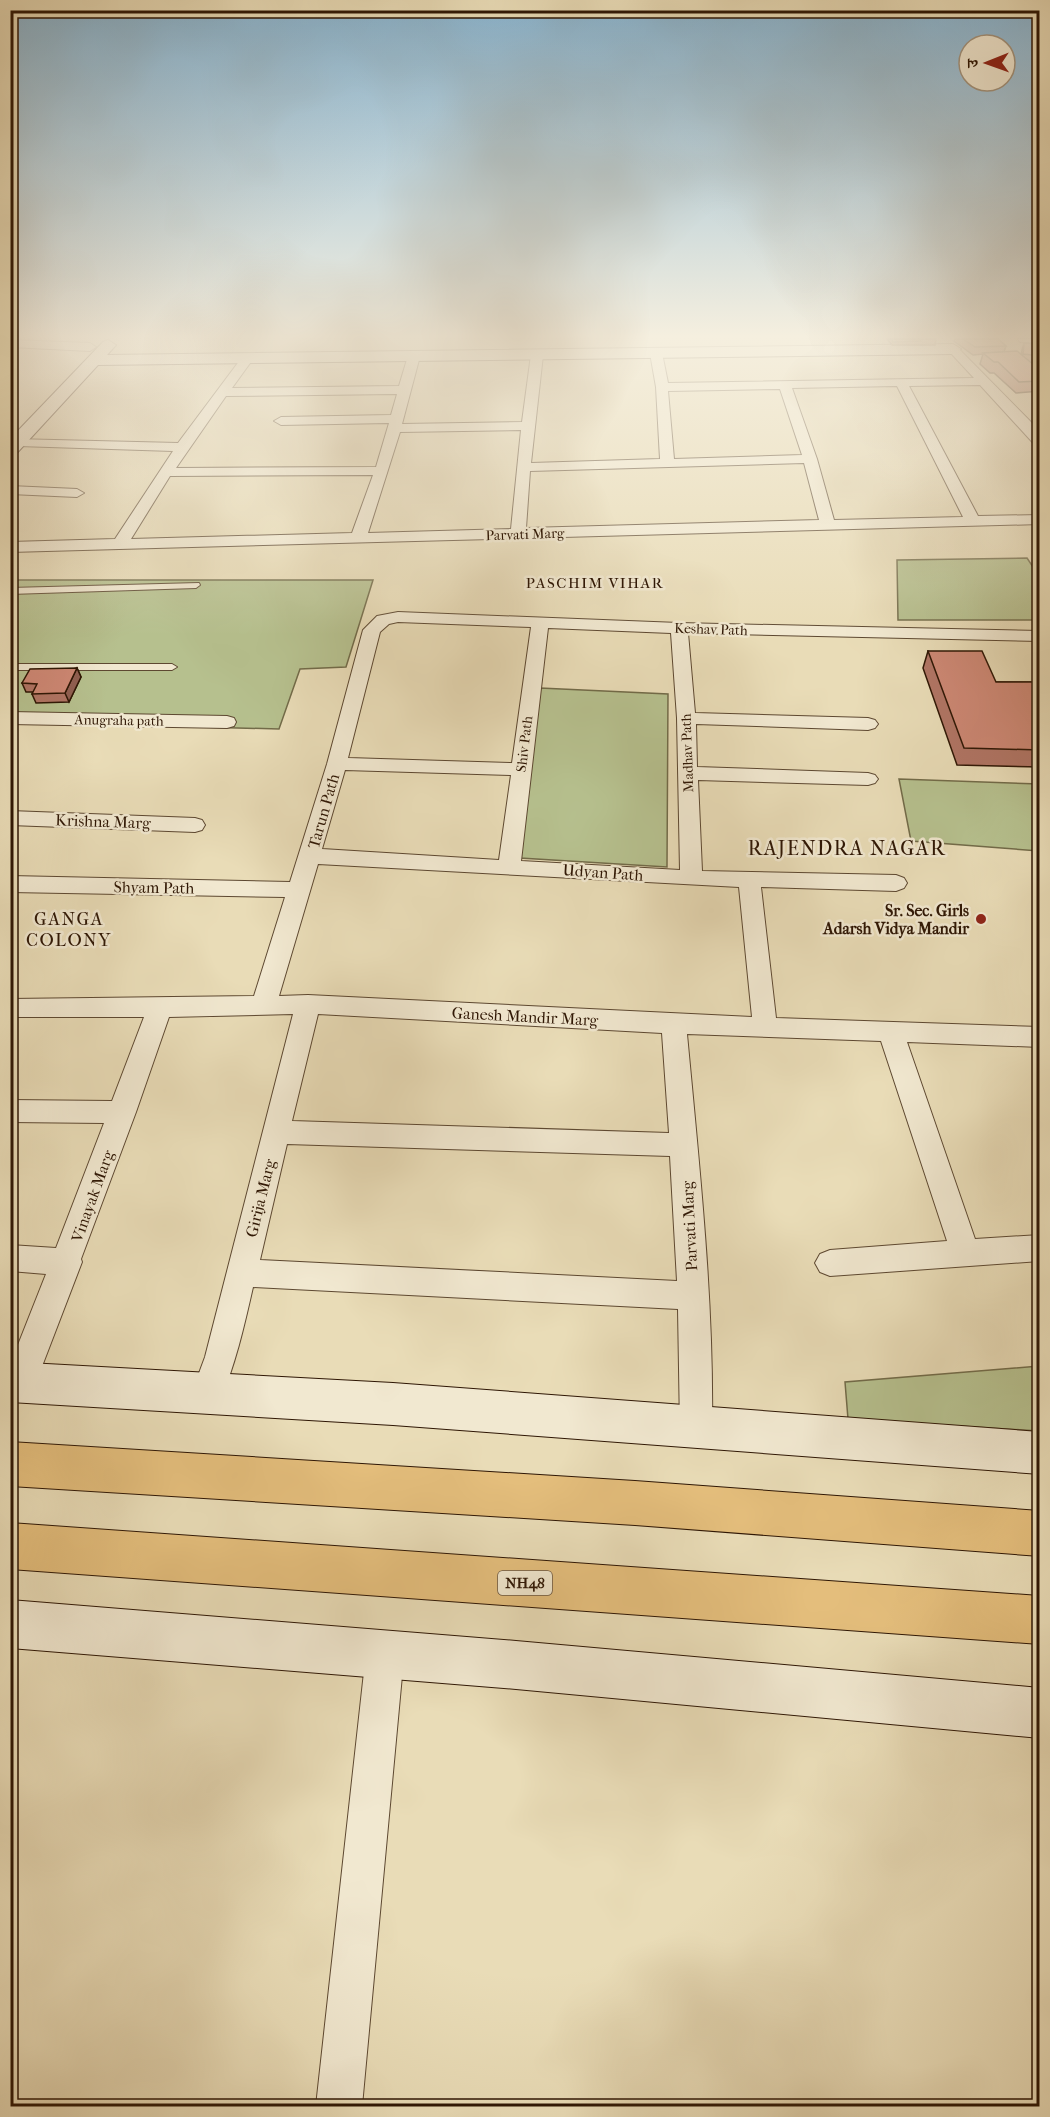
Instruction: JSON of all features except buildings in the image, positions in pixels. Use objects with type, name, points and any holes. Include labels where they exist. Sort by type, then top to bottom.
[{"type":"highway","points":[[10,1464],[635,1503],[1040,1534]]},
{"type":"highway","name":"NH48","points":[[10,1546],[1040,1620]]},
{"type":"street","points":[[120,543],[189,438]]},
{"type":"street","points":[[358,539],[391,438]]},
{"type":"street","points":[[518,534],[527,438]]},
{"type":"street","points":[[665,438],[667,464]]},
{"type":"street","points":[[803,438],[828,524]]},
{"type":"street","points":[[930,438],[973,521]]},
{"type":"street","points":[[14,446],[182,447]]},
{"type":"street","points":[[523,467],[810,459]]},
{"type":"street","points":[[165,472],[382,471]]},
{"type":"street","points":[[10,490],[77,493]]},
{"type":"street","name":"Parvati Marg","points":[[10,547],[1040,519]]},
{"type":"street","name":"Keshav Path","points":[[383,620],[398,617],[679,628],[1040,636]]},
{"type":"street","name":"Tarun Path","points":[[264,1004],[337,764],[372,630],[383,620]]},
{"type":"street","name":"Shiv Path","points":[[509,867],[540,621]]},
{"type":"street","name":"Madhav Path","points":[[679,628],[687,718],[691,878]]},
{"type":"street","name":"Anugraha path","points":[[10,718],[227,722]]},
{"type":"street","points":[[687,718],[868,724]]},
{"type":"street","points":[[337,764],[521,769]]},
{"type":"street","points":[[687,773],[868,780]]},
{"type":"street","name":"Krishna Marg","points":[[10,818],[195,825]]},
{"type":"street","name":"Udyan Path","points":[[310,856],[691,878],[896,883]]},
{"type":"street","points":[[749,880],[765,1028]]},
{"type":"street","name":"Shyam Path","points":[[10,884],[298,890]]},
{"type":"street","name":"Ganesh Mandir Marg","points":[[10,1008],[160,1008],[309,1004],[674,1024],[1040,1037]]},
{"type":"street","name":"Girija Marg","points":[[208,1392],[221,1357],[309,1004]]},
{"type":"street","name":"Vinayak Marg","points":[[15,1382],[67,1262],[160,1008]]},
{"type":"street","name":"Parvati Marg","points":[[674,1024],[693,1296],[696,1428]]},
{"type":"street","points":[[891,1032],[965,1252]]},
{"type":"street","points":[[10,1111],[123,1112]]},
{"type":"street","points":[[276,1132],[684,1145]]},
{"type":"street","points":[[830,1263],[1040,1248]]},
{"type":"street","points":[[10,1258],[67,1262]]},
{"type":"street","points":[[242,1274],[693,1296]]},
{"type":"street","points":[[15,1382],[393,1404],[1040,1453]]},
{"type":"street","points":[[10,1624],[385,1654],[1040,1713]]},
{"type":"street","points":[[339,2106],[385,1654]]},
{"type":"lane","points":[[10,591],[196,585]]},
{"type":"lane","points":[[10,667],[172,667]]},
{"type":"green space","points":[[1027,558],[1039,576],[1039,620],[898,620],[897,560]]},
{"type":"green space","points":[[11,580],[373,580],[346,667],[300,669],[279,729],[11,722]]},
{"type":"green space","points":[[540,688],[668,694],[667,867],[520,858]]},
{"type":"green space","points":[[899,779],[1039,784],[1039,851],[911,841]]},
{"type":"green space","points":[[1039,1366],[1039,1431],[848,1419],[845,1382]]},
{"type":"place","name":"Sr. Sec. Girls Adarsh Vidya Mandir","points":[[981,919]]},
{"type":"district","name":"PASCHIM VIHAR","points":[[595,583]]},
{"type":"district","name":"RAJENDRA NAGAR","points":[[847,848]]},
{"type":"district","name":"GANGA COLONY","points":[[69,929]]}]
